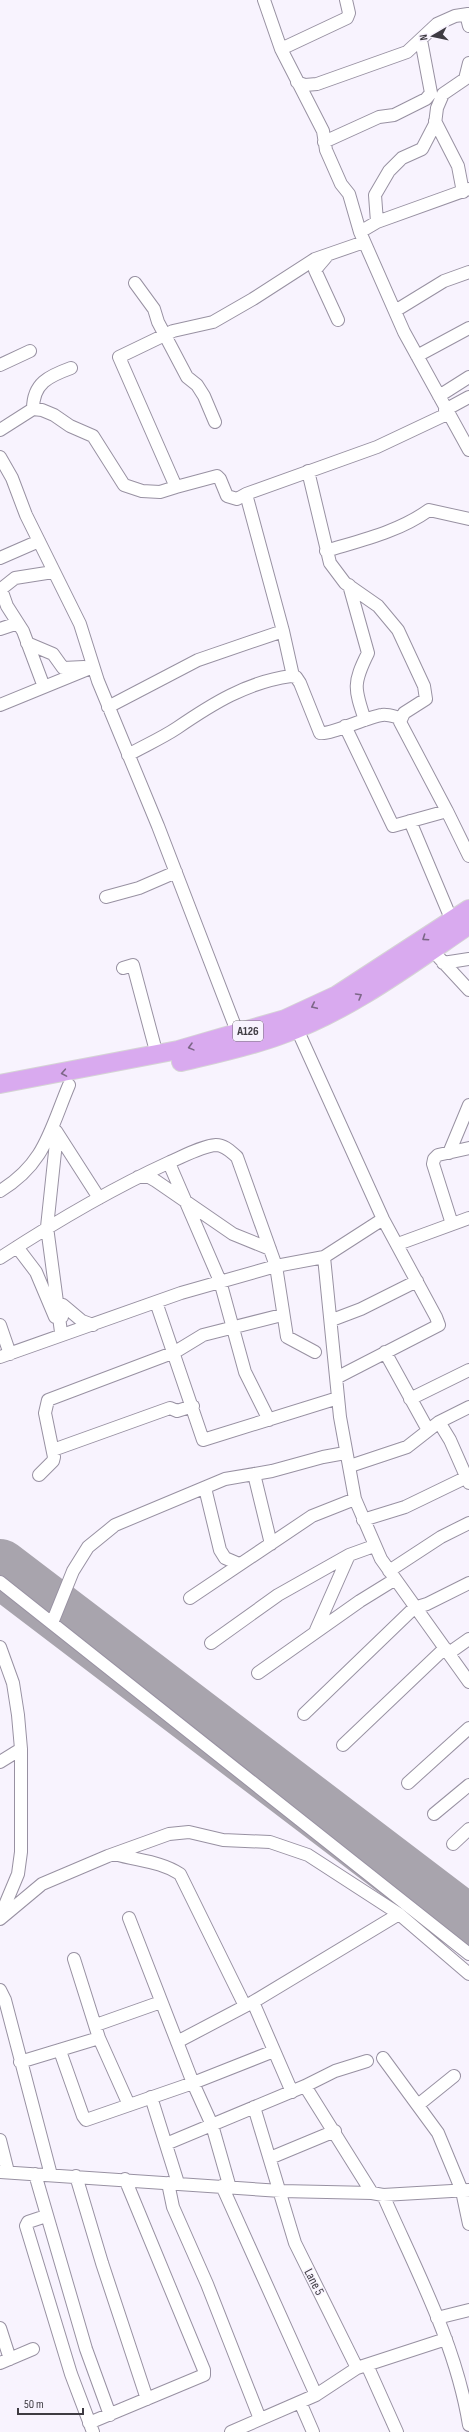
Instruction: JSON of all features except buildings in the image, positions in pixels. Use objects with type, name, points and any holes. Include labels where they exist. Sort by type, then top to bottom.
[{"type":"highway","name":"A126","points":[[0,1084],[157,1055],[238,1034],[285,1019],[337,995],[469,909]]},
{"type":"highway","name":"A126","points":[[0,1097],[219,1053],[297,1029],[438,956],[469,925]]},
{"type":"street","points":[[264,0],[281,49],[323,131],[326,150],[341,184],[349,194],[362,237],[395,311],[446,412],[469,450]]},
{"type":"street","points":[[281,49],[347,18],[349,13],[346,0]]},
{"type":"street","points":[[297,82],[305,85],[317,84],[407,52],[437,24],[455,16],[469,18]]},
{"type":"street","points":[[324,142],[379,116],[394,115],[426,99],[431,93],[421,40]]},
{"type":"street","points":[[377,222],[375,195],[389,171],[402,158],[422,149],[435,121],[437,108],[443,94],[465,79],[469,62]]},
{"type":"street","points":[[176,487],[119,357],[166,335],[213,322],[265,292],[315,260],[362,237],[377,222],[466,190],[458,166],[435,121]]},
{"type":"street","points":[[328,254],[315,270],[338,320]]},
{"type":"street","points":[[395,311],[444,281],[469,272]]},
{"type":"street","points":[[135,283],[154,309],[158,322],[187,377],[197,385],[204,396],[215,422]]},
{"type":"street","points":[[417,356],[469,328]]},
{"type":"street","points":[[0,365],[30,351]]},
{"type":"street","points":[[33,409],[33,396],[43,381],[71,368]]},
{"type":"street","points":[[439,396],[469,377]]},
{"type":"street","points":[[0,430],[33,409],[42,410],[54,415],[70,426],[93,436],[124,485],[142,491],[160,492],[217,476],[220,479],[227,496],[238,499],[246,494],[377,447],[446,412],[469,397]]},
{"type":"street","points":[[0,457],[12,478],[52,572],[80,624],[108,706],[176,872],[238,1034]]},
{"type":"street","points":[[308,471],[326,551],[333,568],[348,585],[378,606],[398,630],[424,686],[426,699],[404,713],[400,718],[400,722],[469,856]]},
{"type":"street","points":[[246,494],[294,676],[300,683],[320,733],[325,734],[345,726],[383,715],[400,718]]},
{"type":"street","points":[[326,551],[380,535],[412,522],[429,510],[469,518]]},
{"type":"street","points":[[0,558],[38,541]]},
{"type":"street","points":[[44,687],[27,643],[18,623],[7,606],[0,588],[16,578],[52,572]]},
{"type":"street","points":[[348,585],[368,653],[357,675],[356,694],[364,720]]},
{"type":"street","points":[[0,629],[18,623]]},
{"type":"street","points":[[108,706],[198,660],[283,631]]},
{"type":"street","points":[[27,643],[53,654],[63,668],[94,667]]},
{"type":"street","points":[[0,705],[94,667]]},
{"type":"street","points":[[128,754],[176,728],[212,703],[264,682],[294,676]]},
{"type":"street","points":[[345,726],[393,826],[447,811]]},
{"type":"street","points":[[410,821],[452,921]]},
{"type":"street","points":[[106,898],[139,888],[176,872]]},
{"type":"street","points":[[438,956],[469,959]]},
{"type":"street","points":[[438,956],[469,990]]},
{"type":"street","points":[[123,968],[133,965],[157,1055]]},
{"type":"street","points":[[297,1029],[383,1218],[418,1281],[439,1325],[405,1344],[385,1352],[338,1377]]},
{"type":"street","points":[[62,1334],[47,1227],[55,1129],[69,1084]]},
{"type":"street","points":[[449,1153],[469,1105]]},
{"type":"street","points":[[0,1191],[19,1178],[36,1161],[55,1129]]},
{"type":"street","points":[[55,1129],[99,1198]]},
{"type":"street","points":[[0,1258],[47,1227],[136,1177],[216,1145],[224,1147],[232,1152],[236,1157],[276,1266],[282,1315],[287,1337],[314,1352]]},
{"type":"street","points":[[452,1224],[433,1164],[434,1159],[438,1155],[469,1148]]},
{"type":"street","points":[[169,1163],[220,1281],[234,1327],[245,1372],[269,1420]]},
{"type":"street","points":[[136,1177],[149,1178],[233,1234],[270,1249]]},
{"type":"street","points":[[0,1325],[5,1356],[62,1334],[93,1325],[220,1281],[276,1266],[324,1257],[383,1218]]},
{"type":"street","points":[[398,1244],[469,1218]]},
{"type":"street","points":[[16,1247],[36,1272],[62,1334]]},
{"type":"street","points":[[324,1257],[338,1377],[338,1398],[346,1453],[350,1466],[355,1499],[374,1546],[391,1575],[469,1682]]},
{"type":"street","points":[[332,1320],[361,1309],[418,1281]]},
{"type":"street","points":[[156,1302],[175,1352],[203,1440],[338,1398]]},
{"type":"street","points":[[62,1334],[63,1305],[82,1321],[93,1325]]},
{"type":"street","points":[[38,1475],[53,1461],[53,1450],[45,1412],[48,1400],[175,1352],[203,1335],[282,1315]]},
{"type":"street","points":[[385,1352],[428,1430]]},
{"type":"street","points":[[410,1399],[469,1370]]},
{"type":"street","points":[[53,1450],[170,1408],[178,1411],[193,1406]]},
{"type":"street","points":[[350,1466],[407,1447],[439,1422],[469,1407]]},
{"type":"street","points":[[363,1520],[405,1507],[467,1481],[450,1440],[439,1422]]},
{"type":"street","points":[[52,1623],[73,1571],[95,1540],[115,1525],[225,1479],[254,1474],[346,1453]]},
{"type":"street","points":[[254,1474],[271,1544]]},
{"type":"street","points":[[205,1488],[220,1550],[225,1558],[239,1564]]},
{"type":"street","points":[[190,1598],[312,1516],[355,1499]]},
{"type":"street","points":[[258,1673],[316,1632],[441,1537],[469,1523]]},
{"type":"street","points":[[211,1642],[278,1595],[350,1555],[374,1546]]},
{"type":"street","points":[[316,1632],[350,1555]]},
{"type":"street","points":[[0,1582],[469,1954]]},
{"type":"street","points":[[304,1714],[414,1608],[427,1604],[469,1583]]},
{"type":"street","points":[[344,1745],[447,1651],[469,1639]]},
{"type":"street","points":[[0,1647],[13,1684],[21,1749],[21,1852],[18,1874],[0,1918]]},
{"type":"street","points":[[408,1783],[469,1728]]},
{"type":"street","points":[[0,1762],[21,1749]]},
{"type":"street","points":[[434,1814],[469,1785]]},
{"type":"street","points":[[453,1844],[469,1829]]},
{"type":"street","points":[[0,1918],[42,1884],[115,1854],[179,1832],[189,1832],[223,1840],[270,1842],[308,1855],[399,1914],[469,1974]]},
{"type":"street","points":[[115,1854],[140,1861],[165,1864],[180,1874],[274,2051],[292,2092]]},
{"type":"street","points":[[177,2042],[249,2004],[399,1914]]},
{"type":"street","points":[[129,1918],[193,2083],[212,2125],[226,2187],[316,2395]]},
{"type":"street","points":[[74,1959],[99,2038],[129,2105]]},
{"type":"street","points":[[0,1990],[5,2000],[20,2062],[51,2175]]},
{"type":"street","points":[[96,2025],[161,2002]]},
{"type":"street","points":[[20,2062],[99,2038]]},
{"type":"street","points":[[60,2051],[83,2116],[86,2120],[193,2083],[274,2051]]},
{"type":"street","points":[[383,2058],[438,2133],[466,2191],[469,2224]]},
{"type":"street","points":[[166,2144],[292,2092],[335,2071],[367,2061]]},
{"type":"street","points":[[418,2105],[454,2076]]},
{"type":"street","points":[[305,2086],[377,2194],[446,2338],[459,2380],[469,2422]]},
{"type":"street","points":[[151,2097],[166,2144],[173,2183],[173,2207],[207,2284],[260,2419]]},
{"type":"street","name":"Lane 5","points":[[254,2107],[281,2191],[295,2242],[398,2432]]},
{"type":"street","points":[[270,2158],[335,2131]]},
{"type":"street","points":[[0,2140],[4,2172],[125,2179],[281,2191],[377,2194],[466,2191]]},
{"type":"street","points":[[35,2174],[86,2349],[110,2415]]},
{"type":"street","points":[[76,2176],[102,2263],[147,2399]]},
{"type":"street","points":[[46,2216],[28,2222],[26,2226],[71,2374],[91,2427],[110,2415],[204,2375],[204,2370],[125,2179]]},
{"type":"street","points":[[437,2318],[469,2310]]},
{"type":"street","points":[[0,2328],[5,2361],[33,2349]]},
{"type":"street","points":[[232,2432],[316,2395],[362,2366],[446,2338]]},
{"type":"street","points":[[300,2402],[314,2432]]},
{"type":"runway","points":[[0,1568],[469,1925]]}]
